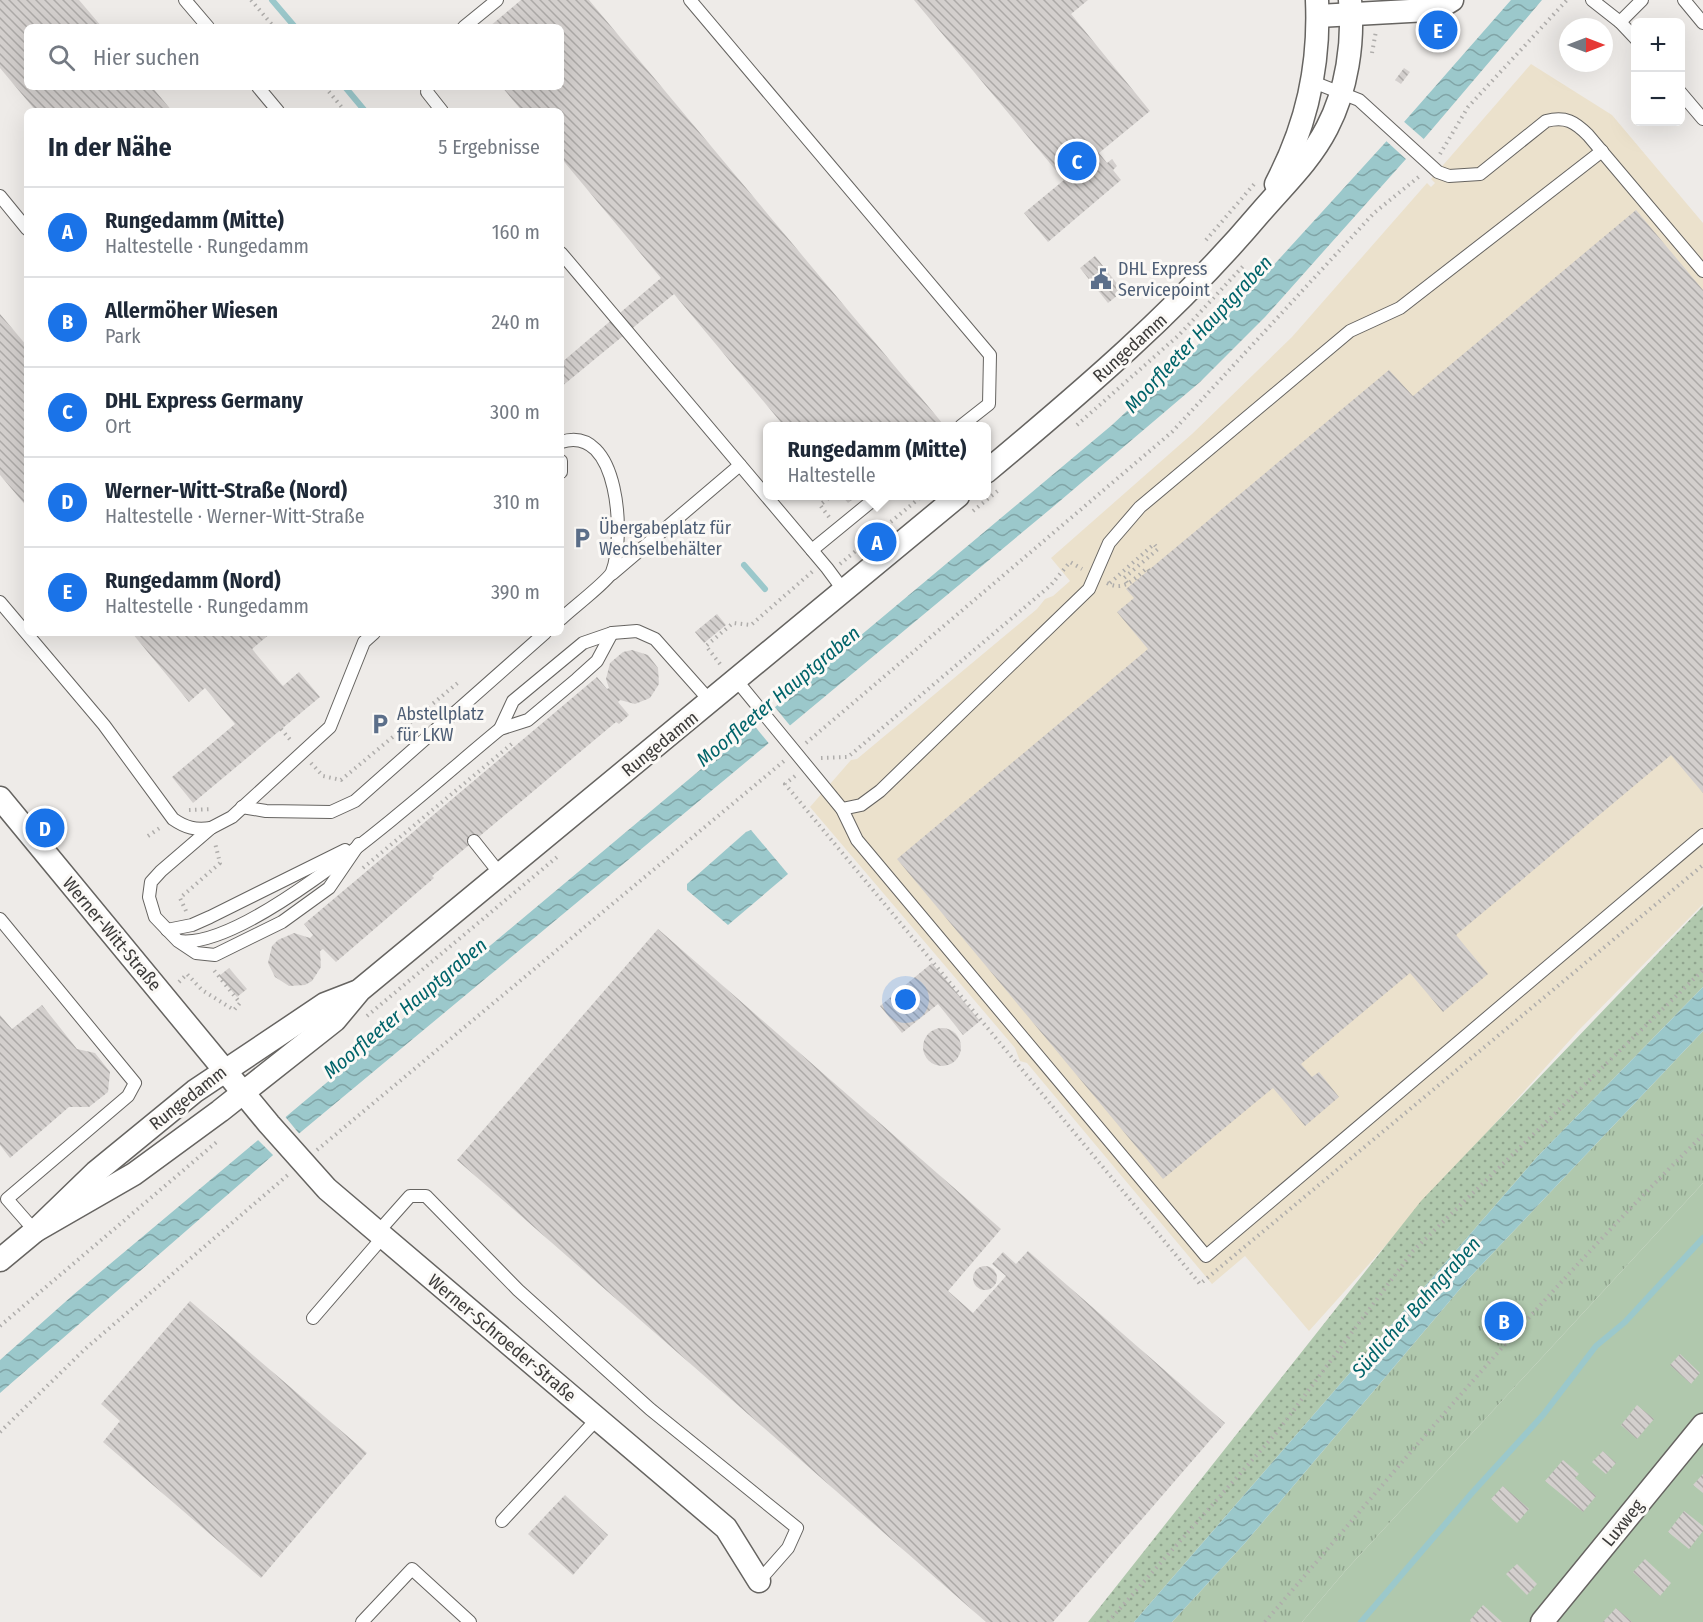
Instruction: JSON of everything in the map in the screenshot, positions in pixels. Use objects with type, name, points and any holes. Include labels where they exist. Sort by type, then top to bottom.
[{"type":"street","name":"Rungedamm","points":[[1261,212],[1300,132],[1313,82],[1317,8],[1428,10],[1439,8],[1452,0]]},
{"type":"street","name":"Rungedamm","points":[[991,469],[1164,318],[1209,273],[1308,160],[1329,126],[1341,92],[1350,45],[1350,7]]},
{"type":"street","name":"Rungedamm","points":[[35,1231],[134,1174],[335,1020],[360,990],[737,681],[952,500]]},
{"type":"street","name":"Werner-Witt-Straße","points":[[0,798],[243,1092]]},
{"type":"street","name":"Rungedamm","points":[[0,1260],[35,1231],[96,1172],[224,1070],[325,1004],[360,990]]},
{"type":"street","name":"Werner-Schroeder-Straße","points":[[243,1092],[269,1124],[292,1161],[726,1528],[759,1581]]},
{"type":"street","name":"Luxweg","points":[[1542,1622],[1703,1425]]},
{"type":"lane","points":[[185,0],[205,24]]},
{"type":"lane","points":[[468,24],[497,0]]},
{"type":"lane","points":[[690,0],[990,355],[989,404],[966,422]]},
{"type":"lane","points":[[1592,0],[1620,22],[1631,34]]},
{"type":"lane","points":[[1620,22],[1642,0]]},
{"type":"lane","points":[[1684,0],[1703,23]]},
{"type":"lane","points":[[1313,82],[1359,100],[1432,166],[1449,176],[1480,174],[1534,129],[1556,118],[1577,123],[1703,271]]},
{"type":"lane","points":[[260,90],[276,108]]},
{"type":"lane","points":[[427,90],[440,108]]},
{"type":"lane","points":[[1685,98],[1703,119]]},
{"type":"lane","points":[[842,809],[868,802],[1089,589],[1109,543],[1140,507],[1293,376],[1350,331],[1400,308],[1602,151]]},
{"type":"lane","points":[[0,196],[24,225]]},
{"type":"lane","points":[[564,256],[763,492]]},
{"type":"lane","points":[[564,441],[571,439],[584,442],[599,453],[609,466],[614,483],[617,545],[612,574]]},
{"type":"lane","points":[[564,616],[740,465]]},
{"type":"lane","points":[[770,500],[844,591]]},
{"type":"lane","points":[[813,550],[872,500]]},
{"type":"lane","points":[[0,602],[24,630]]},
{"type":"lane","points":[[500,729],[513,701],[583,643],[612,633],[637,631],[655,639],[711,702]]},
{"type":"lane","points":[[178,940],[199,940],[275,907],[313,882],[500,729],[528,720],[597,661],[612,633]]},
{"type":"lane","points":[[29,636],[104,725],[172,819],[184,827],[197,830],[211,828]]},
{"type":"lane","points":[[359,844],[329,888],[282,922],[226,951],[207,956],[196,953],[178,940],[155,917],[149,897],[151,882],[211,828],[232,818],[330,727],[364,642],[371,636]]},
{"type":"lane","points":[[242,807],[267,811],[331,812],[355,801],[542,636]]},
{"type":"lane","points":[[737,681],[805,767],[842,809],[857,840],[1206,1256],[1703,835]]},
{"type":"lane","points":[[474,841],[501,875]]},
{"type":"lane","points":[[167,930],[192,925],[210,917],[314,864],[359,844]]},
{"type":"lane","points":[[0,919],[135,1083],[129,1096],[7,1199],[35,1231]]},
{"type":"lane","points":[[312,1318],[381,1235],[410,1196],[426,1196],[518,1290],[650,1409],[797,1528],[788,1548],[759,1581]]},
{"type":"lane","points":[[502,1521],[597,1419]]},
{"type":"lane","points":[[362,1622],[412,1569],[470,1622]]},
{"type":"path","points":[[251,0],[271,24]]},
{"type":"path","points":[[315,1152],[1172,432],[1374,213],[1432,166],[1468,107],[1567,0]]},
{"type":"path","points":[[328,90],[342,108]]},
{"type":"path","points":[[1203,243],[1263,173]]},
{"type":"path","points":[[826,500],[820,505],[838,528]]},
{"type":"path","points":[[1109,584],[1154,544],[1158,549],[1124,578],[1128,584]]},
{"type":"path","points":[[1149,571],[1147,568],[1128,584],[1116,588],[1070,562],[1051,585],[848,757],[819,758],[785,784],[1200,1284],[1703,865]]},
{"type":"path","points":[[720,664],[706,646],[733,623],[751,625],[823,563]]},
{"type":"path","points":[[280,729],[323,777],[341,780],[460,681]]},
{"type":"path","points":[[285,750],[293,743]]},
{"type":"path","points":[[186,809],[207,810],[220,807]]},
{"type":"path","points":[[1108,1622],[1278,1431],[1413,1251],[1703,970]]},
{"type":"path","points":[[1265,1622],[1409,1455],[1631,1206],[1703,1135]]},
{"type":"path","points":[[0,1326],[221,1138]]},
{"type":"path","points":[[0,1432],[103,1333],[292,1161]]},
{"type":"shaded area","points":[[1531,64],[1612,115],[1703,223],[1703,904],[1579,1030],[1309,1331],[1245,1256],[1212,1284],[1027,1063],[1020,1061],[1015,1048],[810,807],[851,760],[857,759],[1037,609],[1045,599],[1053,596],[1070,581],[1051,558],[1192,434],[1292,337],[1427,183],[1431,187],[1435,183],[1431,179]]},
{"type":"green space","points":[[1703,906],[1703,987],[1537,1157],[1134,1622],[1088,1622],[1421,1201]]},
{"type":"green space","points":[[1703,1031],[1703,1183],[1346,1570],[1302,1622],[1172,1622],[1245,1543],[1470,1277]]},
{"type":"green space","points":[[1703,1183],[1703,1622],[1302,1622],[1346,1570]]},
{"type":"water","points":[[1511,0],[1542,0],[1422,141],[1265,317],[1200,382],[272,1156],[0,1393],[0,1360],[73,1295],[1112,425],[1219,325],[1404,122]]},
{"type":"water","points":[[751,830],[788,874],[728,925],[687,890],[687,884]]},
{"type":"water","name":"Südlicher Bahngraben","points":[[1703,987],[1703,1031],[1470,1277],[1245,1543],[1172,1622],[1134,1622],[1537,1157]]},
{"type":"pier","points":[[1402,120],[1426,141],[1408,161],[1384,139]]},
{"type":"pier","points":[[774,706],[792,728],[771,746],[752,723]]},
{"type":"pier","points":[[283,1114],[301,1136],[275,1157],[255,1137]]},
{"type":"building","points":[[0,0],[79,0],[99,24],[24,24],[24,90],[154,90],[170,108],[33,108],[0,68]]},
{"type":"building","points":[[521,0],[589,0],[941,422],[781,422],[674,294],[564,385],[564,360],[661,278],[564,162],[564,108],[520,108],[504,90],[564,90],[564,24],[493,24]]},
{"type":"building","points":[[914,0],[1088,0],[1071,14],[1150,111],[1099,153],[1107,163],[1112,159],[1117,166],[1113,170],[1121,180],[1048,242],[1024,213],[1064,180]]},
{"type":"building","points":[[1404,68],[1410,72],[1401,84],[1395,80]]},
{"type":"building","points":[[1636,210],[1703,290],[1703,793],[1671,755],[1456,935],[1488,974],[1443,1012],[1410,973],[1301,1064],[1312,1077],[1319,1072],[1339,1097],[1305,1126],[1273,1088],[1163,1179],[897,859],[1148,649],[1117,612],[1134,598],[1126,589],[1389,370],[1413,396]]},
{"type":"building","name":"DHL Express Servicepoint","points":[[1095,256],[1123,291],[1108,303],[1080,268]]},
{"type":"building","points":[[0,314],[24,342],[24,503],[0,475]]},
{"type":"building","points":[[717,614],[726,625],[704,643],[695,632]]},
{"type":"building","points":[[134,636],[267,636],[252,649],[283,686],[299,672],[320,697],[193,803],[172,777],[235,724],[205,688],[189,702]]},
{"type":"building","points":[[632,650],[648,655],[658,668],[659,684],[650,698],[635,704],[620,700],[618,702],[629,715],[619,724],[616,722],[432,876],[434,878],[336,962],[323,949],[320,951],[321,967],[312,981],[305,985],[289,986],[275,977],[268,963],[272,946],[278,940],[294,933],[310,938],[313,935],[304,924],[597,677],[607,689],[609,688],[606,679],[610,663],[623,652]]},
{"type":"building","points":[[658,929],[1001,1229],[948,1291],[973,1313],[1006,1276],[992,1264],[1003,1252],[1016,1264],[1028,1251],[1225,1423],[1053,1622],[986,1622],[457,1160]]},
{"type":"building","points":[[932,963],[980,1021],[963,1035],[938,1004],[902,1033],[880,1006]]},
{"type":"building","points":[[229,968],[247,989],[237,997],[219,976]]},
{"type":"building","points":[[42,1005],[77,1049],[95,1053],[110,1072],[108,1092],[89,1107],[69,1107],[10,1158],[0,1145],[0,1015],[12,1029]]},
{"type":"building","points":[[942,1028],[956,1033],[961,1047],[956,1061],[942,1066],[928,1061],[923,1047],[928,1033]]},
{"type":"building","points":[[985,1266],[993,1270],[997,1278],[993,1286],[985,1290],[977,1286],[973,1278],[977,1270]]},
{"type":"building","points":[[190,1301],[367,1453],[261,1578],[103,1442],[120,1421],[101,1404]]},
{"type":"building","points":[[1680,1354],[1700,1373],[1691,1384],[1670,1365]]},
{"type":"building","points":[[1637,1405],[1654,1419],[1637,1439],[1621,1425]]},
{"type":"building","points":[[1603,1451],[1616,1463],[1606,1474],[1592,1462]]},
{"type":"building","points":[[1563,1460],[1579,1474],[1575,1478],[1596,1496],[1583,1512],[1545,1481]]},
{"type":"building","points":[[1703,1474],[1703,1493],[1693,1485]]},
{"type":"building","points":[[1503,1486],[1529,1509],[1517,1523],[1491,1499]]},
{"type":"building","points":[[565,1495],[608,1535],[573,1575],[528,1534]]},
{"type":"building","points":[[1684,1511],[1703,1526],[1703,1531],[1689,1549],[1668,1532]]},
{"type":"building","points":[[1645,1559],[1671,1583],[1660,1596],[1633,1572]]},
{"type":"building","points":[[1517,1564],[1537,1584],[1527,1595],[1506,1574]]},
{"type":"building","points":[[1483,1605],[1502,1622],[1471,1622],[1470,1620]]},
{"type":"building","points":[[1616,1608],[1632,1622],[1603,1622]]},
{"type":"waterway","points":[[272,0],[292,24]]},
{"type":"waterway","points":[[348,90],[362,108]]},
{"type":"waterway","points":[[744,565],[765,589]]},
{"type":"waterway","points":[[1361,1622],[1471,1494],[1543,1415],[1596,1346],[1625,1322],[1703,1238]]},
{"type":"place","name":"Rungedamm (Nord)","points":[[1438,30]]},
{"type":"place","name":"DHL Express Germany","points":[[1077,161]]},
{"type":"place","name":"DHL Express Servicepoint","points":[[1101,279]]},
{"type":"place","name":"Übergabeplatz für Wechselbehälter","points":[[582,538]]},
{"type":"place","name":"Rungedamm (Mitte)","points":[[877,542]]},
{"type":"place","name":"Abstellplatz für LKW","points":[[380,724]]},
{"type":"place","name":"Werner-Witt-Straße (Nord)","points":[[45,828]]},
{"type":"place","name":"Allermöher Wiesen","points":[[1504,1321]]},
{"type":"water label","name":"Moorfleeter Hauptgraben","points":[[1198,334]]},
{"type":"water label","name":"Moorfleeter Hauptgraben","points":[[778,696]]},
{"type":"water label","name":"Moorfleeter Hauptgraben","points":[[405,1008]]}]
